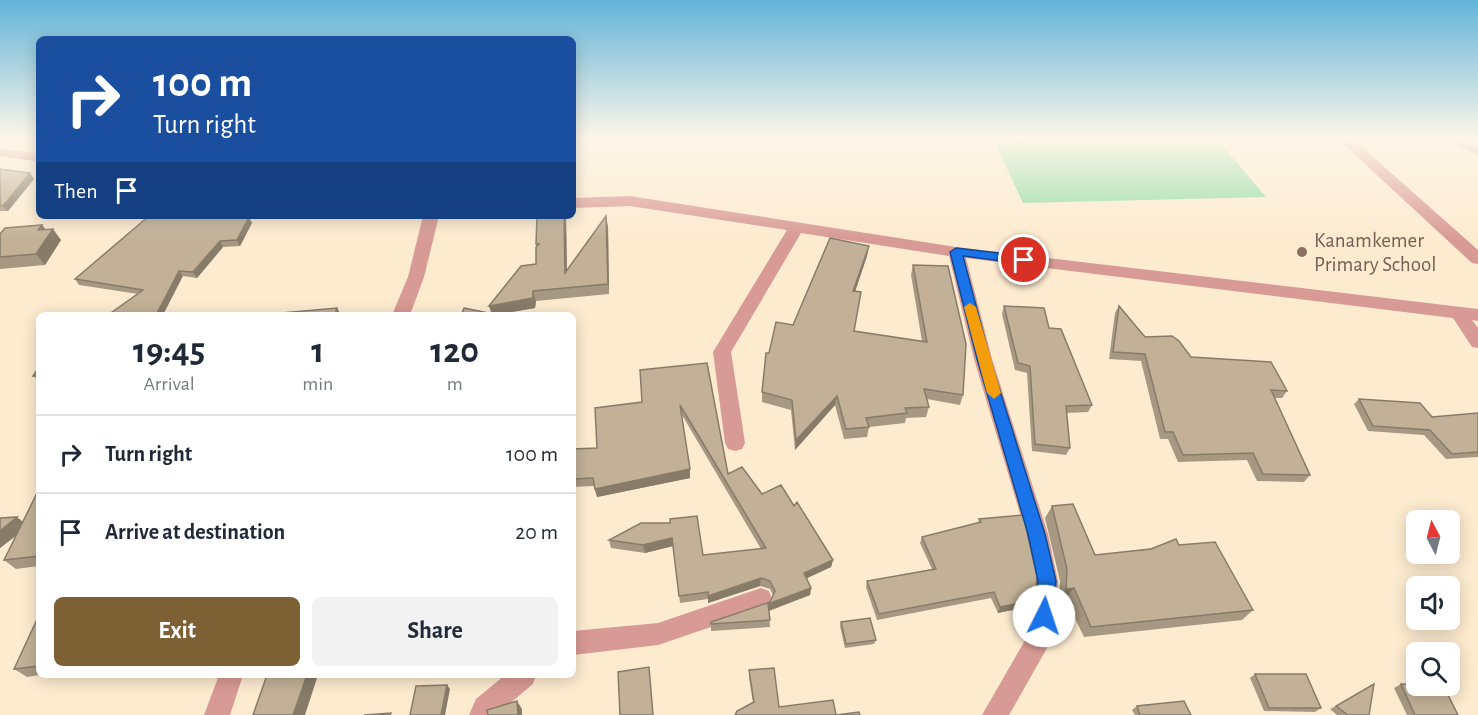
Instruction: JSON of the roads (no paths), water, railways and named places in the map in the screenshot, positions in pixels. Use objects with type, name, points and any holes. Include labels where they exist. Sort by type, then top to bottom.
[{"type":"street","points":[[1382,172],[1478,259]]},
{"type":"street","points":[[576,202],[630,201],[956,252],[1478,315]]},
{"type":"street","points":[[402,312],[416,277],[431,219]]},
{"type":"street","points":[[735,443],[722,352],[797,226]]},
{"type":"street","points":[[956,252],[984,359],[1037,534],[1047,581],[1043,633],[995,715]]},
{"type":"street","points":[[1459,314],[1478,342]]},
{"type":"street","points":[[576,643],[658,634],[761,599]]},
{"type":"street","points":[[217,715],[230,678]]},
{"type":"street","points":[[482,715],[485,708],[520,678]]},
{"type":"place","name":"Kanamkemer Primary School","points":[[1302,252]]}]
